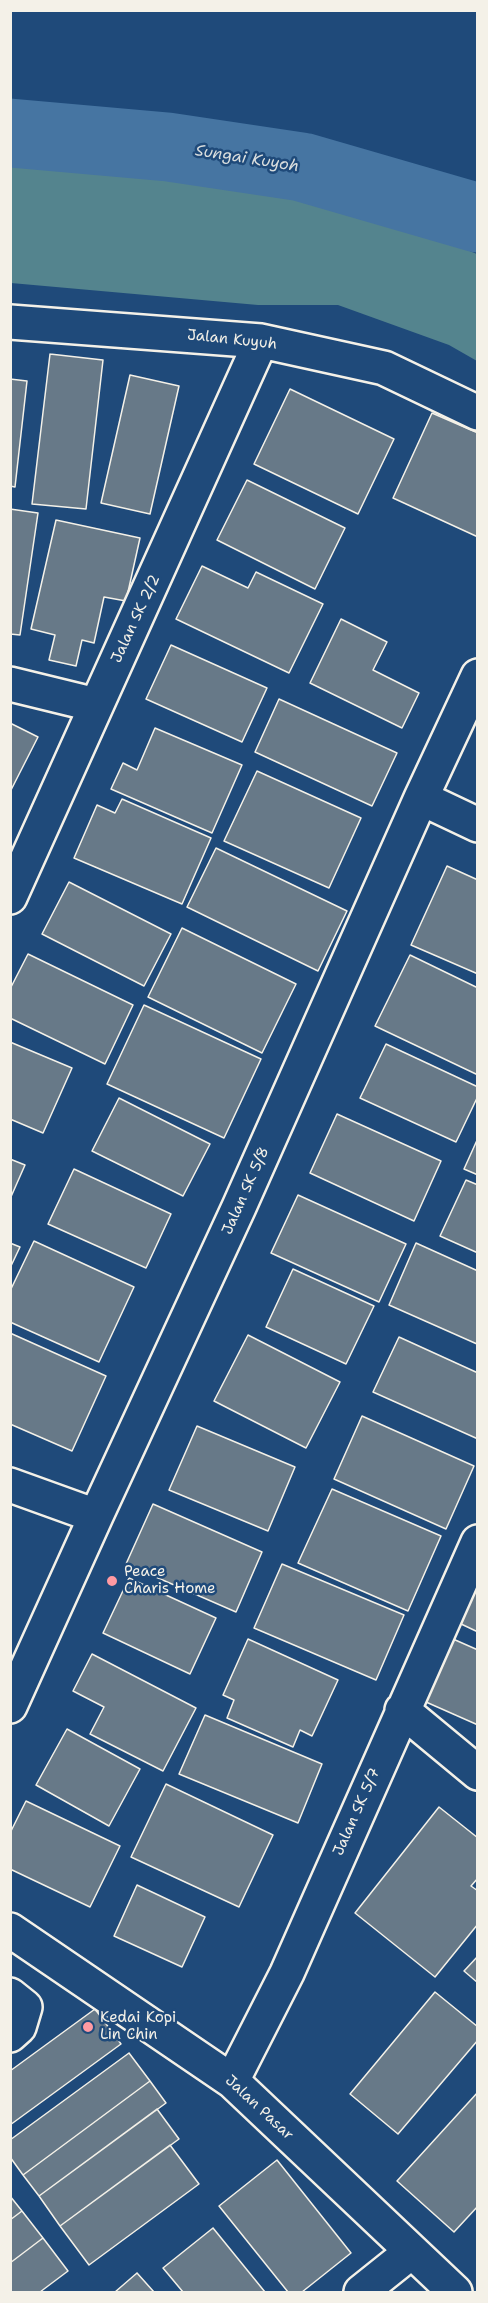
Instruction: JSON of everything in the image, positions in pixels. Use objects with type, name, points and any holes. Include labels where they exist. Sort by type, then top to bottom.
[{"type":"street","name":"Jalan Kuyuh","points":[[10,322],[261,341],[384,368],[477,413]]},
{"type":"street","name":"Jalan SK 2/2","points":[[10,897],[261,341]]},
{"type":"street","name":"Jalan SK 5/8","points":[[10,1706],[234,1218],[477,675]]},
{"type":"street","points":[[10,684],[96,705]]},
{"type":"street","points":[[421,798],[477,825]]},
{"type":"street","points":[[10,1485],[96,1516]]},
{"type":"street","name":"Jalan SK 5/7","points":[[232,2081],[287,1973],[477,1542]]},
{"type":"street","points":[[402,1710],[477,1773]]},
{"type":"street","name":"Jalan Pasar","points":[[10,1930],[232,2081],[455,2292]]},
{"type":"street","points":[[10,1995],[25,2007],[19,2027],[10,2035]]},
{"type":"street","points":[[361,2292],[411,2252]]},
{"type":"green space","points":[[51,158],[265,185],[337,197],[477,254],[477,361],[449,345],[338,305],[258,305],[11,283],[11,160]]},
{"type":"building","points":[[50,354],[103,360],[86,509],[32,504]]},
{"type":"building","points":[[130,375],[179,386],[150,514],[101,503]]},
{"type":"building","points":[[10,379],[27,381],[15,487],[10,486]]},
{"type":"building","points":[[290,389],[394,439],[358,514],[254,464]]},
{"type":"building","points":[[432,413],[478,433],[478,537],[393,498]]},
{"type":"building","points":[[247,480],[345,528],[315,589],[217,540]]},
{"type":"building","points":[[10,509],[38,513],[20,635],[10,634]]},
{"type":"building","points":[[56,520],[140,538],[126,601],[104,597],[94,643],[82,640],[76,666],[49,660],[55,635],[31,629]]},
{"type":"building","points":[[202,566],[248,588],[256,572],[323,604],[289,673],[176,619]]},
{"type":"building","points":[[341,619],[387,642],[373,670],[419,693],[402,728],[310,683]]},
{"type":"building","points":[[171,645],[267,688],[242,742],[146,699]]},
{"type":"building","points":[[279,699],[397,753],[372,806],[255,752]]},
{"type":"building","points":[[10,723],[38,737],[10,792]]},
{"type":"building","points":[[155,728],[242,765],[212,833],[111,789],[123,763],[137,770]]},
{"type":"building","points":[[257,771],[361,818],[329,888],[224,841]]},
{"type":"building","points":[[122,799],[211,838],[182,904],[74,858],[97,805],[115,813]]},
{"type":"building","points":[[216,848],[347,911],[318,971],[187,907]]},
{"type":"building","points":[[447,866],[478,880],[478,974],[411,945]]},
{"type":"building","points":[[69,882],[171,934],[144,986],[42,934]]},
{"type":"building","points":[[182,928],[296,984],[262,1053],[148,997]]},
{"type":"building","points":[[28,954],[133,1005],[105,1064],[10,1018],[10,989]]},
{"type":"building","points":[[410,955],[478,988],[478,1075],[375,1026]]},
{"type":"building","points":[[144,1005],[261,1059],[224,1138],[107,1084]]},
{"type":"building","points":[[10,1042],[72,1068],[43,1133],[10,1119]]},
{"type":"building","points":[[386,1044],[478,1087],[478,1096],[456,1142],[360,1098]]},
{"type":"building","points":[[119,1098],[210,1144],[183,1196],[92,1151]]},
{"type":"building","points":[[337,1114],[441,1161],[414,1221],[310,1173]]},
{"type":"building","points":[[478,1138],[478,1175],[464,1169]]},
{"type":"building","points":[[10,1159],[25,1165],[10,1199]]},
{"type":"building","points":[[74,1169],[171,1214],[146,1268],[48,1224]]},
{"type":"building","points":[[466,1180],[478,1185],[478,1253],[440,1236]]},
{"type":"building","points":[[298,1195],[406,1244],[379,1302],[271,1253]]},
{"type":"building","points":[[34,1241],[134,1287],[99,1362],[10,1322],[10,1291]]},
{"type":"building","points":[[10,1243],[20,1247],[10,1268]]},
{"type":"building","points":[[416,1243],[478,1271],[477,1344],[389,1305]]},
{"type":"building","points":[[293,1269],[374,1306],[346,1364],[266,1327]]},
{"type":"building","points":[[10,1333],[106,1376],[72,1451],[10,1424]]},
{"type":"building","points":[[248,1335],[340,1382],[306,1448],[214,1401]]},
{"type":"building","points":[[399,1337],[478,1373],[478,1439],[373,1392]]},
{"type":"building","points":[[362,1416],[474,1466],[446,1529],[334,1479]]},
{"type":"building","points":[[197,1426],[295,1467],[268,1531],[169,1490]]},
{"type":"building","points":[[332,1489],[441,1536],[408,1611],[298,1563]]},
{"type":"building","points":[[153,1504],[262,1552],[236,1612],[126,1564]]},
{"type":"building","points":[[282,1564],[404,1615],[376,1680],[254,1628]]},
{"type":"building","points":[[129,1578],[216,1618],[190,1674],[103,1633]]},
{"type":"building","points":[[478,1586],[478,1632],[459,1623]]},
{"type":"building","points":[[248,1639],[338,1680],[312,1736],[300,1730],[293,1747],[227,1718],[234,1700],[223,1695]]},
{"type":"building","points":[[453,1639],[478,1650],[478,1725],[426,1702]]},
{"type":"building","points":[[92,1654],[196,1708],[163,1771],[90,1734],[104,1707],[73,1691]]},
{"type":"building","points":[[205,1715],[322,1764],[298,1823],[179,1774]]},
{"type":"building","points":[[67,1729],[140,1769],[109,1826],[36,1785]]},
{"type":"building","points":[[166,1784],[273,1835],[239,1907],[131,1857]]},
{"type":"building","points":[[26,1801],[120,1846],[90,1907],[10,1869],[10,1833]]},
{"type":"building","points":[[439,1807],[478,1838],[478,1878],[471,1886],[478,1891],[478,1924],[435,1977],[355,1913]]},
{"type":"building","points":[[137,1885],[205,1917],[182,1967],[114,1936]]},
{"type":"building","points":[[478,1956],[478,1983],[464,1971]]},
{"type":"building","points":[[435,1992],[478,2027],[478,2040],[398,2134],[350,2094]]},
{"type":"building","points":[[95,2009],[121,2044],[10,2125],[10,2071]]},
{"type":"building","points":[[129,2053],[150,2081],[23,2175],[10,2157],[10,2140]]},
{"type":"building","points":[[150,2081],[166,2103],[39,2196],[23,2175]]},
{"type":"building","points":[[478,2092],[478,2206],[454,2232],[397,2181]]},
{"type":"building","points":[[157,2109],[179,2139],[60,2226],[39,2196]]},
{"type":"building","points":[[170,2145],[199,2184],[89,2265],[60,2226]]},
{"type":"building","points":[[277,2160],[351,2253],[302,2292],[288,2292],[219,2206]]},
{"type":"building","points":[[10,2196],[22,2211],[10,2220]]},
{"type":"building","points":[[22,2211],[43,2238],[10,2263],[10,2220]]},
{"type":"building","points":[[213,2228],[265,2292],[183,2292],[163,2268]]},
{"type":"building","points":[[43,2238],[68,2271],[40,2292],[10,2292],[10,2263]]},
{"type":"building","points":[[137,2273],[154,2292],[115,2292]]},
{"type":"waterway","name":"Sungai Kuyoh","points":[[10,133],[168,147],[302,167],[478,218]]},
{"type":"place","name":"Peace Charis Home","points":[[112,1581]]},
{"type":"place","name":"Kedai Kopi Lin Chin","points":[[88,2027]]}]
